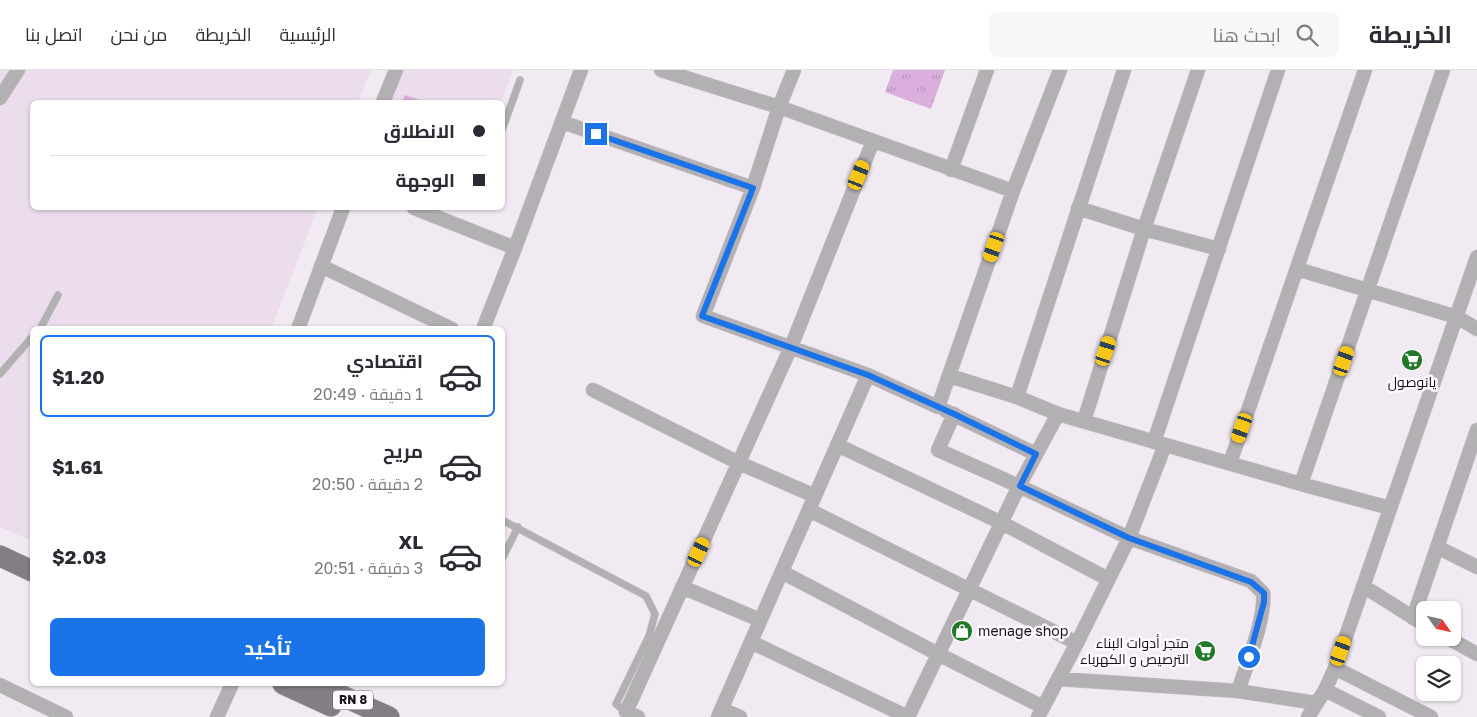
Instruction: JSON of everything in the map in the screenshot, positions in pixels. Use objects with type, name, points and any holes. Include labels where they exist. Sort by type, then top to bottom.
[{"type":"main road","points":[[0,541],[30,554]]},
{"type":"main road","points":[[0,556],[30,570]]},
{"type":"main road","name":"RN 8","points":[[287,686],[354,717]]},
{"type":"main road","name":"RN 8","points":[[320,686],[389,717]]},
{"type":"street","points":[[0,98],[18,70]]},
{"type":"street","points":[[384,100],[396,70]]},
{"type":"street","points":[[483,326],[516,248],[581,70]]},
{"type":"street","points":[[661,70],[779,107],[1013,192]]},
{"type":"street","points":[[794,70],[779,107],[753,188],[702,316],[868,375],[1036,454]]},
{"type":"street","points":[[951,170],[987,70]]},
{"type":"street","points":[[938,407],[1013,192],[1060,70]]},
{"type":"street","points":[[1017,397],[1124,70]]},
{"type":"street","points":[[1084,421],[1144,229],[1198,70]]},
{"type":"street","points":[[782,572],[938,654],[1040,712],[1059,679],[1129,538],[1219,249],[1278,70]]},
{"type":"street","points":[[1230,463],[1365,70]]},
{"type":"street","points":[[1301,484],[1444,70]]},
{"type":"street","points":[[562,122],[753,188]]},
{"type":"street","points":[[632,714],[682,587],[791,347],[873,141]]},
{"type":"street","points":[[1078,208],[1144,229],[1219,249]]},
{"type":"street","points":[[299,326],[342,210]]},
{"type":"street","points":[[419,210],[516,248]]},
{"type":"street","points":[[1308,717],[1326,690],[1335,668],[1477,257]]},
{"type":"street","points":[[321,266],[446,326]]},
{"type":"street","points":[[1297,269],[1457,317],[1477,330]]},
{"type":"street","points":[[740,717],[720,713],[868,375]]},
{"type":"street","points":[[950,376],[1017,397],[1058,414],[1390,508]]},
{"type":"street","points":[[593,390],[739,463],[815,496]]},
{"type":"street","points":[[954,414],[938,450],[1020,486],[1129,538],[1251,582],[1264,593],[1264,602],[1255,640],[1238,691]]},
{"type":"street","points":[[751,642],[908,717],[1020,486],[1058,414]]},
{"type":"street","points":[[1412,618],[1477,430]]},
{"type":"street","points":[[837,445],[1002,523],[1108,579]]},
{"type":"street","points":[[809,510],[1077,643]]},
{"type":"street","points":[[1437,547],[1477,567]]},
{"type":"street","points":[[1363,586],[1416,620]]},
{"type":"street","points":[[682,587],[760,620]]},
{"type":"street","points":[[1461,645],[1477,654]]},
{"type":"street","points":[[1335,668],[1431,717]]},
{"type":"street","points":[[1059,679],[1238,691],[1316,703]]},
{"type":"street","points":[[0,685],[66,717]]},
{"type":"street","points":[[217,717],[231,686]]},
{"type":"street","points":[[1326,690],[1379,717]]},
{"type":"lane","points":[[505,122],[520,80]]},
{"type":"lane","points":[[42,326],[58,295]]},
{"type":"lane","points":[[0,374],[30,339]]},
{"type":"lane","points":[[505,522],[646,596],[655,614],[649,636],[616,704],[632,714]]},
{"type":"lane","points":[[505,553],[518,528]]},
{"type":"shaded area","points":[[0,70],[371,70],[359,100],[30,100],[30,210],[317,210],[272,326],[30,326],[30,540],[0,527]]},
{"type":"shaded area","points":[[400,70],[513,70],[502,100],[389,100]]},
{"type":"green space","points":[[893,70],[945,70],[931,109],[885,92]]},
{"type":"green space","points":[[405,95],[420,100],[403,100]]},
{"type":"place","name":"يانوصول","points":[[1412,360]]},
{"type":"place","name":"menage shop","points":[[962,631]]},
{"type":"place","name":"متجر أدوات البناء الترصيص و الكهرباء","points":[[1205,651]]},
{"type":"route","points":[[596,134],[753,188],[702,316],[868,375],[954,414],[1036,454],[1020,486],[1129,538],[1251,582],[1264,593],[1264,602],[1249,657]]}]
